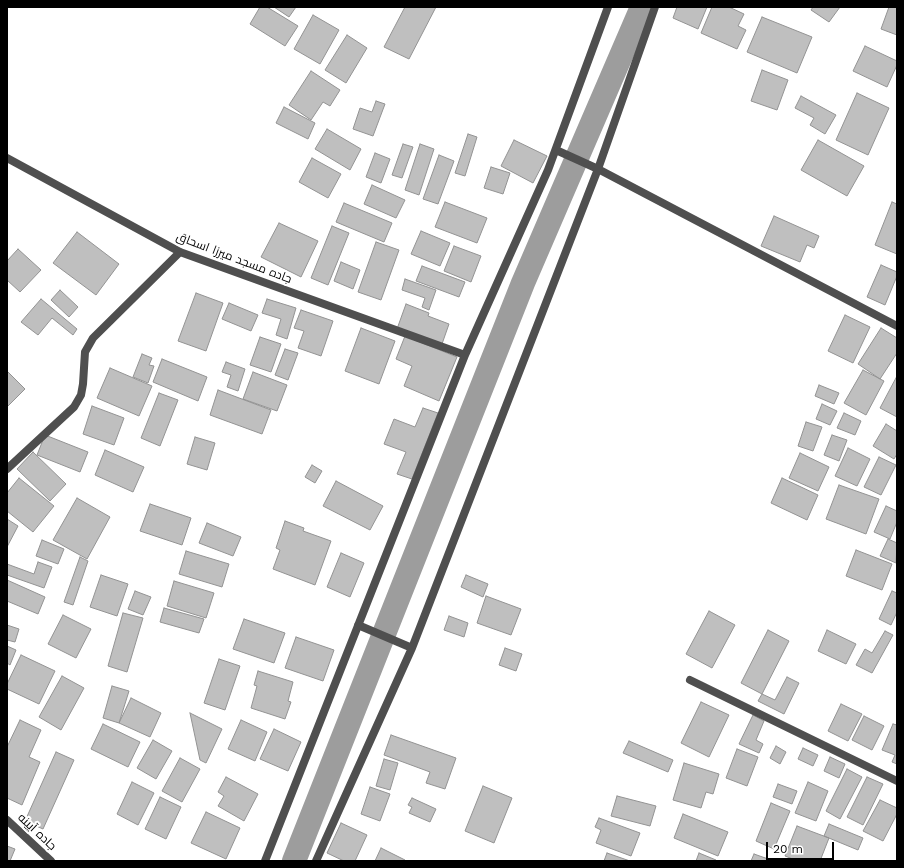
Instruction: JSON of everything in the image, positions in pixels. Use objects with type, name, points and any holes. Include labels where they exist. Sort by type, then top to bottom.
[{"type":"street","points":[[265,861],[465,355],[548,170],[559,152],[608,7]]},
{"type":"street","points":[[316,861],[412,648],[655,7]]},
{"type":"street","points":[[559,152],[595,168],[897,326]]},
{"type":"street","name":"جاده مسجد ميرزا اسحاق","points":[[7,158],[180,252],[465,355]]},
{"type":"street","points":[[7,469],[74,407],[81,395],[85,352],[93,338],[180,252]]},
{"type":"street","points":[[358,625],[412,648]]},
{"type":"street","points":[[690,680],[897,780]]},
{"type":"street","name":"جاده آیینه","points":[[7,820],[52,861]]},
{"type":"building","points":[[260,7],[267,7],[298,26],[285,46],[250,24]]},
{"type":"building","points":[[274,7],[296,7],[289,17]]},
{"type":"building","points":[[405,7],[436,7],[409,59],[384,47]]},
{"type":"building","points":[[677,7],[707,7],[698,29],[673,18]]},
{"type":"building","points":[[712,7],[729,7],[744,14],[738,26],[746,30],[737,49],[701,33]]},
{"type":"building","points":[[813,7],[840,7],[829,22],[811,10]]},
{"type":"building","points":[[889,7],[897,7],[897,35],[881,29]]},
{"type":"building","points":[[313,15],[339,30],[320,64],[294,49]]},
{"type":"building","points":[[762,17],[812,37],[797,73],[747,52]]},
{"type":"building","points":[[347,35],[367,48],[346,83],[325,70]]},
{"type":"building","points":[[865,46],[897,61],[897,65],[887,87],[853,71]]},
{"type":"building","points":[[762,70],[788,80],[777,110],[751,101]]},
{"type":"building","points":[[311,71],[340,90],[330,106],[323,102],[311,120],[289,105]]},
{"type":"building","points":[[857,93],[889,108],[868,155],[836,140]]},
{"type":"building","points":[[801,96],[836,115],[825,134],[810,125],[814,118],[795,108]]},
{"type":"building","points":[[376,101],[385,104],[373,136],[353,129],[360,108],[372,112]]},
{"type":"building","points":[[284,107],[315,123],[308,139],[276,123]]},
{"type":"building","points":[[327,129],[361,149],[350,170],[315,149]]},
{"type":"building","points":[[468,134],[477,137],[465,176],[455,173]]},
{"type":"building","points":[[514,140],[547,156],[533,183],[501,166]]},
{"type":"building","points":[[818,140],[864,166],[847,196],[801,170]]},
{"type":"building","points":[[403,144],[413,147],[402,178],[392,175]]},
{"type":"building","points":[[420,144],[434,149],[419,195],[405,190]]},
{"type":"building","points":[[375,153],[390,159],[381,183],[366,177]]},
{"type":"building","points":[[439,155],[454,161],[438,204],[423,199]]},
{"type":"building","points":[[312,158],[341,174],[328,198],[299,182]]},
{"type":"building","points":[[491,167],[510,173],[503,194],[484,188]]},
{"type":"building","points":[[372,185],[405,200],[396,218],[364,204]]},
{"type":"building","points":[[445,202],[487,218],[477,243],[435,227]]},
{"type":"building","points":[[892,202],[897,204],[897,254],[875,245]]},
{"type":"building","points":[[344,203],[392,223],[384,242],[336,222]]},
{"type":"building","points":[[774,216],[819,236],[814,248],[807,245],[800,262],[761,246]]},
{"type":"building","points":[[279,223],[318,241],[301,277],[261,257]]},
{"type":"building","points":[[332,226],[349,233],[328,285],[311,278]]},
{"type":"building","points":[[421,231],[450,243],[440,266],[411,254]]},
{"type":"building","points":[[77,232],[119,264],[96,295],[53,263]]},
{"type":"building","points":[[376,242],[399,250],[381,300],[358,292]]},
{"type":"building","points":[[454,246],[481,256],[471,282],[444,271]]},
{"type":"building","points":[[18,249],[41,270],[20,292],[7,280],[7,261]]},
{"type":"building","points":[[341,262],[360,270],[353,289],[334,281]]},
{"type":"building","points":[[881,265],[897,272],[897,276],[885,305],[867,297]]},
{"type":"building","points":[[422,266],[465,282],[459,297],[416,281]]},
{"type":"building","points":[[405,279],[436,290],[429,310],[422,307],[425,298],[402,290]]},
{"type":"building","points":[[60,290],[78,307],[69,317],[51,300]]},
{"type":"building","points":[[196,293],[223,303],[206,351],[178,341]]},
{"type":"building","points":[[41,299],[77,329],[73,335],[52,318],[38,335],[21,322]]},
{"type":"building","points":[[267,299],[296,308],[287,339],[276,335],[281,319],[262,313]]},
{"type":"building","points":[[229,303],[258,315],[251,331],[222,319]]},
{"type":"building","points":[[406,304],[429,313],[428,316],[449,324],[442,344],[397,329]]},
{"type":"building","points":[[301,310],[333,321],[321,356],[298,348],[304,331],[294,328]]},
{"type":"building","points":[[845,315],[870,327],[853,363],[828,351]]},
{"type":"building","points":[[361,328],[395,341],[379,384],[345,371]]},
{"type":"building","points":[[881,328],[897,338],[897,353],[880,379],[858,364]]},
{"type":"building","points":[[405,336],[457,357],[439,401],[404,386],[412,366],[396,359]]},
{"type":"building","points":[[260,337],[281,344],[271,372],[250,365]]},
{"type":"building","points":[[285,349],[298,353],[288,380],[275,375]]},
{"type":"building","points":[[142,354],[152,358],[149,365],[154,366],[148,383],[133,377]]},
{"type":"building","points":[[162,359],[207,377],[198,401],[153,382]]},
{"type":"building","points":[[226,362],[245,369],[238,391],[227,387],[231,375],[222,372]]},
{"type":"building","points":[[110,368],[152,386],[139,416],[97,398]]},
{"type":"building","points":[[863,370],[884,381],[866,415],[844,403]]},
{"type":"building","points":[[7,371],[25,389],[7,407]]},
{"type":"building","points":[[253,372],[287,385],[277,411],[243,399]]},
{"type":"building","points":[[897,376],[897,417],[880,408]]},
{"type":"building","points":[[819,385],[839,393],[834,404],[815,396]]},
{"type":"building","points":[[218,390],[271,410],[262,434],[210,415]]},
{"type":"building","points":[[159,393],[178,400],[160,446],[141,438]]},
{"type":"building","points":[[822,404],[837,411],[830,425],[816,419]]},
{"type":"building","points":[[92,406],[124,418],[114,445],[83,434]]},
{"type":"building","points":[[423,408],[438,413],[412,479],[397,474],[406,452],[384,444],[394,419],[415,427]]},
{"type":"building","points":[[844,413],[861,421],[855,435],[837,428]]},
{"type":"building","points":[[806,422],[822,427],[813,451],[798,446]]},
{"type":"building","points":[[886,424],[897,431],[897,454],[894,459],[873,446]]},
{"type":"building","points":[[45,435],[88,452],[80,472],[37,455]]},
{"type":"building","points":[[832,435],[847,440],[839,461],[824,455]]},
{"type":"building","points":[[195,437],[215,443],[207,470],[187,464]]},
{"type":"building","points":[[848,448],[870,459],[857,486],[835,476]]},
{"type":"building","points":[[105,450],[144,467],[133,492],[95,475]]},
{"type":"building","points":[[33,452],[66,484],[50,501],[17,469]]},
{"type":"building","points":[[800,453],[829,467],[818,491],[789,478]]},
{"type":"building","points":[[879,457],[896,465],[881,495],[864,487]]},
{"type":"building","points":[[312,465],[322,471],[315,483],[305,477]]},
{"type":"building","points":[[19,478],[54,506],[33,532],[7,511],[7,493]]},
{"type":"building","points":[[782,478],[818,495],[807,520],[771,503]]},
{"type":"building","points":[[336,481],[383,506],[370,530],[323,506]]},
{"type":"building","points":[[839,485],[879,499],[866,534],[826,519]]},
{"type":"building","points":[[77,498],[110,517],[87,559],[53,540]]},
{"type":"building","points":[[150,504],[191,518],[182,545],[140,531]]},
{"type":"building","points":[[886,506],[897,511],[897,522],[890,539],[874,532]]},
{"type":"building","points":[[7,519],[18,526],[7,547]]},
{"type":"building","points":[[285,521],[304,528],[303,531],[331,541],[315,585],[273,569],[280,550],[276,548]]},
{"type":"building","points":[[207,523],[241,537],[233,556],[199,543]]},
{"type":"building","points":[[888,539],[897,543],[896,563],[880,556]]},
{"type":"building","points":[[42,540],[64,549],[58,564],[36,556]]},
{"type":"building","points":[[856,550],[892,564],[882,590],[846,576]]},
{"type":"building","points":[[186,551],[229,564],[222,587],[179,574]]},
{"type":"building","points":[[341,553],[364,563],[350,597],[327,587]]},
{"type":"building","points":[[80,557],[88,561],[73,605],[64,602]]},
{"type":"building","points":[[38,562],[52,567],[44,588],[7,575],[7,564],[34,574]]},
{"type":"building","points":[[101,575],[128,584],[117,616],[90,607]]},
{"type":"building","points":[[466,575],[488,584],[483,597],[461,587]]},
{"type":"building","points":[[7,580],[45,597],[38,614],[7,601]]},
{"type":"building","points":[[174,581],[214,593],[206,618],[167,606]]},
{"type":"building","points":[[135,591],[151,597],[143,615],[128,609]]},
{"type":"building","points":[[892,591],[897,593],[897,612],[891,625],[879,619]]},
{"type":"building","points":[[486,596],[521,609],[511,635],[477,623]]},
{"type":"building","points":[[164,608],[204,619],[199,633],[160,622]]},
{"type":"building","points":[[709,611],[735,625],[712,668],[686,654]]},
{"type":"building","points":[[123,613],[143,618],[127,672],[108,666]]},
{"type":"building","points":[[63,615],[91,629],[76,658],[48,644]]},
{"type":"building","points":[[449,616],[468,623],[464,637],[444,630]]},
{"type":"building","points":[[244,619],[285,633],[274,663],[233,649]]},
{"type":"building","points":[[7,625],[19,629],[15,642],[7,640]]},
{"type":"building","points":[[768,630],[789,641],[762,694],[741,683]]},
{"type":"building","points":[[827,630],[856,644],[846,664],[818,651]]},
{"type":"building","points":[[885,631],[893,635],[872,673],[856,665],[865,649],[872,653]]},
{"type":"building","points":[[296,637],[334,650],[323,681],[285,668]]},
{"type":"building","points":[[7,646],[16,650],[10,665],[7,663]]},
{"type":"building","points":[[505,648],[522,654],[516,671],[499,665]]},
{"type":"building","points":[[21,655],[55,671],[39,704],[7,689],[7,684]]},
{"type":"building","points":[[219,659],[240,666],[225,710],[204,703]]},
{"type":"building","points":[[258,671],[293,682],[288,701],[291,702],[285,719],[251,708],[257,686],[254,685]]},
{"type":"building","points":[[62,676],[84,688],[61,730],[39,717]]},
{"type":"building","points":[[787,677],[799,683],[784,714],[758,701],[762,694],[775,700]]},
{"type":"building","points":[[112,686],[129,691],[119,723],[103,718]]},
{"type":"building","points":[[131,698],[161,713],[150,737],[119,723]]},
{"type":"building","points":[[701,702],[729,715],[709,757],[681,743]]},
{"type":"building","points":[[841,704],[862,714],[848,741],[828,731]]},
{"type":"building","points":[[190,713],[222,729],[206,763],[200,760]]},
{"type":"building","points":[[753,715],[764,721],[756,740],[763,744],[759,753],[739,744]]},
{"type":"building","points":[[864,716],[884,726],[872,750],[852,740]]},
{"type":"building","points":[[20,720],[41,730],[29,757],[40,762],[22,805],[7,798],[7,747]]},
{"type":"building","points":[[241,720],[267,732],[255,761],[228,749]]},
{"type":"building","points":[[103,724],[140,742],[128,767],[91,749]]},
{"type":"building","points":[[893,724],[897,725],[897,764],[892,762],[895,755],[882,750]]},
{"type":"building","points":[[274,729],[301,742],[288,771],[260,759]]},
{"type":"building","points":[[391,735],[456,758],[445,789],[426,783],[430,772],[384,755]]},
{"type":"building","points":[[153,740],[172,751],[156,779],[137,768]]},
{"type":"building","points":[[629,741],[673,760],[668,772],[623,753]]},
{"type":"building","points":[[776,746],[786,752],[780,764],[770,758]]},
{"type":"building","points":[[803,748],[818,755],[813,766],[798,759]]},
{"type":"building","points":[[737,749],[758,757],[747,786],[726,778]]},
{"type":"building","points":[[56,752],[74,760],[43,829],[25,821]]},
{"type":"building","points":[[830,757],[845,764],[839,778],[824,771]]},
{"type":"building","points":[[180,758],[200,769],[182,802],[162,791]]},
{"type":"building","points":[[384,759],[398,763],[390,790],[376,786]]},
{"type":"building","points":[[684,763],[719,774],[713,794],[706,792],[701,808],[673,800]]},
{"type":"building","points":[[847,769],[862,777],[840,819],[826,811]]},
{"type":"building","points":[[226,777],[258,794],[244,821],[218,806],[224,796],[218,792]]},
{"type":"building","points":[[867,777],[883,784],[863,825],[847,817]]},
{"type":"building","points":[[132,782],[154,793],[138,825],[117,814]]},
{"type":"building","points":[[808,782],[828,791],[816,821],[795,813]]},
{"type":"building","points":[[778,784],[797,791],[792,804],[773,797]]},
{"type":"building","points":[[483,786],[512,798],[494,843],[465,831]]},
{"type":"building","points":[[370,787],[390,794],[380,821],[361,814]]},
{"type":"building","points":[[617,796],[656,806],[650,826],[611,816]]},
{"type":"building","points":[[160,797],[181,807],[166,839],[145,829]]},
{"type":"building","points":[[412,798],[436,809],[430,822],[409,813],[412,807],[408,805]]},
{"type":"building","points":[[880,800],[897,808],[897,814],[883,841],[863,831]]},
{"type":"building","points":[[771,803],[790,811],[774,849],[756,841]]},
{"type":"building","points":[[206,812],[240,828],[226,859],[191,843]]},
{"type":"building","points":[[683,814],[728,832],[718,856],[674,838]]},
{"type":"building","points":[[599,818],[640,833],[631,856],[596,843],[601,830],[595,827]]},
{"type":"building","points":[[341,823],[367,835],[355,861],[344,861],[327,853]]},
{"type":"building","points":[[829,824],[863,838],[858,850],[824,836]]},
{"type":"building","points":[[797,826],[829,838],[820,861],[798,861],[785,856]]},
{"type":"building","points":[[7,846],[15,849],[10,861],[7,861]]},
{"type":"building","points":[[381,848],[405,860],[375,861]]},
{"type":"building","points":[[607,853],[630,861],[604,861]]},
{"type":"building","points":[[699,853],[716,860],[716,861],[696,861]]},
{"type":"building","points":[[754,854],[771,860],[771,861],[751,861]]},
{"type":"waterway","points":[[294,861],[523,283],[642,7]]}]
